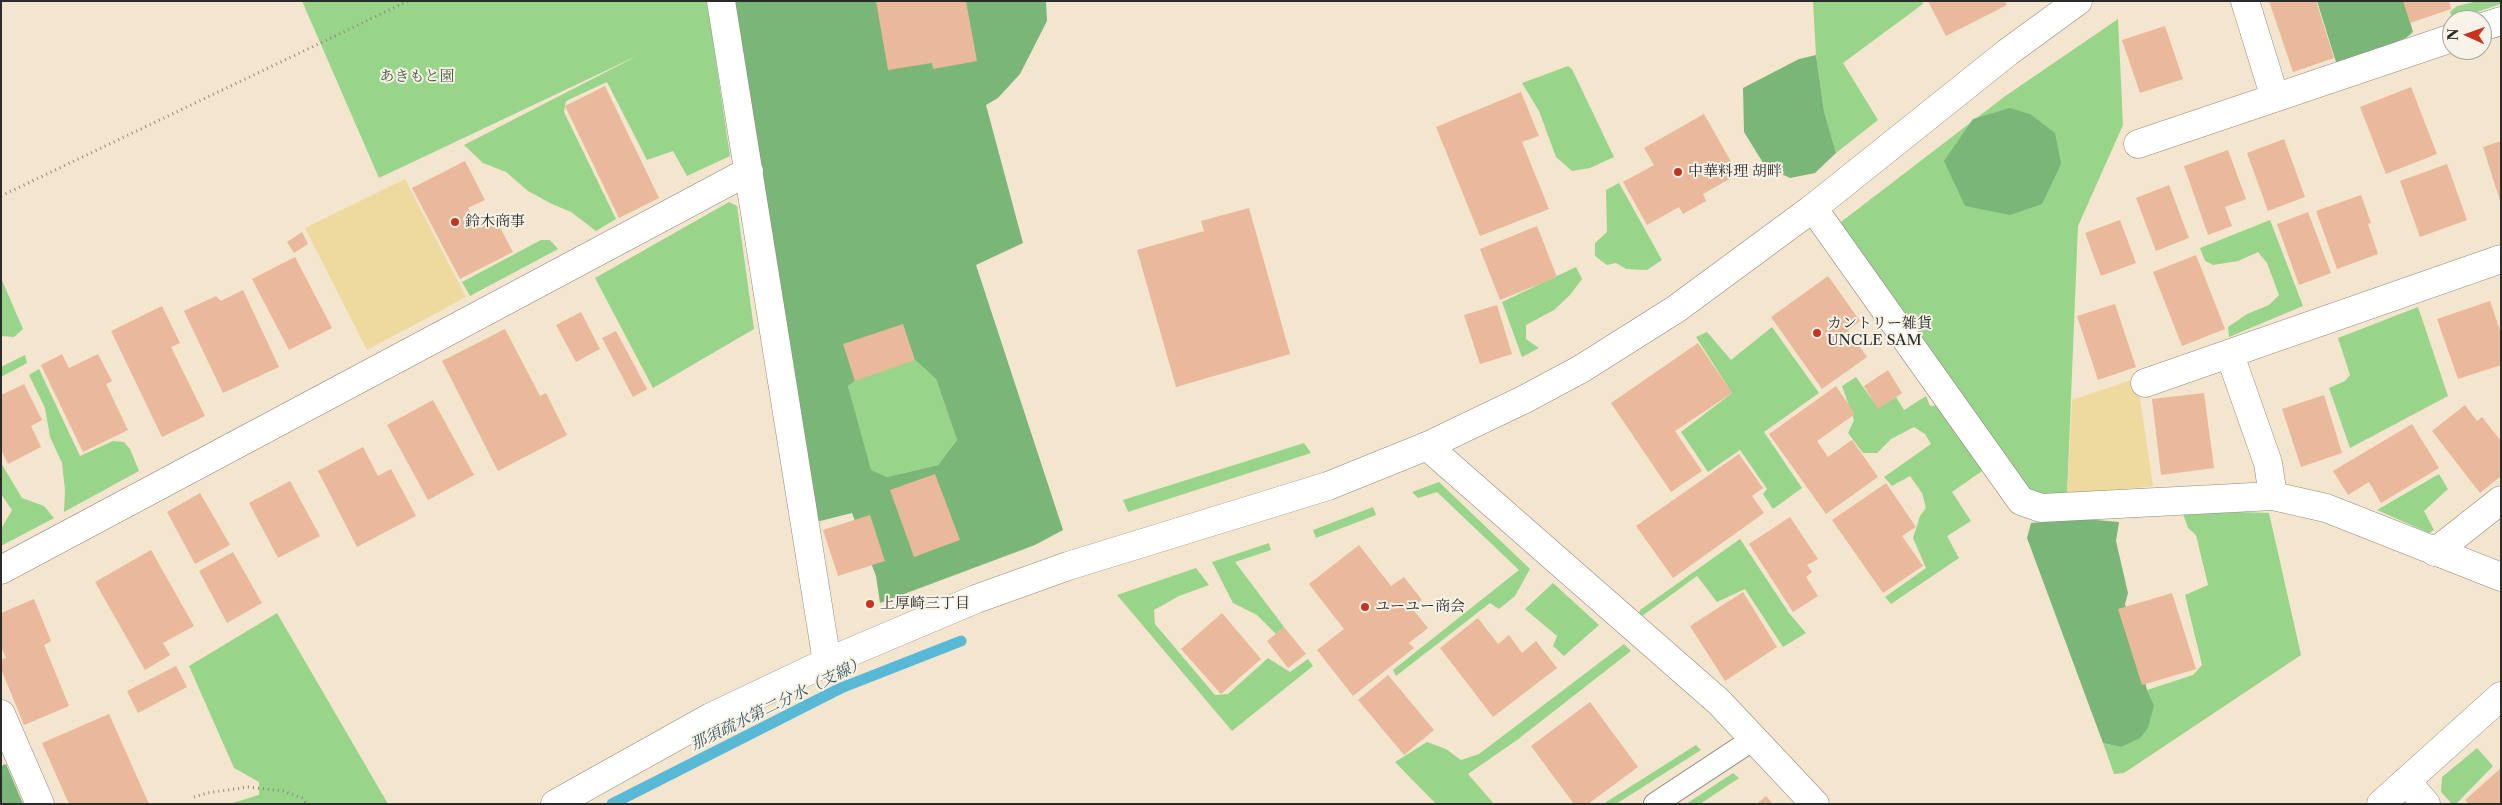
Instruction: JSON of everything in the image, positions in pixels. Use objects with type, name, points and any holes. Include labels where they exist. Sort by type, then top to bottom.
[{"type":"street","points":[[721,1],[827,662]]},
{"type":"street","points":[[555,804],[711,716],[827,662],[976,599],[1068,566],[1328,486],[1427,446],[1526,399],[1581,369],[1676,309],[1813,208],[2008,52],[2078,1]]},
{"type":"street","points":[[2245,1],[2275,98]]},
{"type":"street","points":[[2138,144],[2442,41]]},
{"type":"street","points":[[1,570],[749,171]]},
{"type":"street","points":[[1813,208],[2021,501],[2041,508],[2272,496],[2326,508],[2501,577]]},
{"type":"street","points":[[2145,383],[2230,355],[2501,259]]},
{"type":"street","points":[[2230,355],[2268,463],[2272,496]]},
{"type":"street","points":[[1427,446],[1719,702],[1755,738],[1815,804]]},
{"type":"street","points":[[2435,552],[2501,500]]},
{"type":"street","points":[[2381,804],[2501,696]]},
{"type":"street","points":[[1,714],[40,804]]},
{"type":"street","points":[[2406,781],[2426,804]]},
{"type":"lane","points":[[1655,804],[1755,738]]},
{"type":"path","points":[[1,196],[408,1]]},
{"type":"path","points":[[194,797],[207,793],[248,787],[283,791],[302,798],[307,804]]},
{"type":"green space","name":"あきもと園","points":[[302,1],[707,1],[730,156],[687,176],[673,151],[647,160],[607,82],[566,101],[564,112],[616,219],[596,231],[571,212],[528,191],[506,172],[483,163],[464,145],[639,55],[379,178]]},
{"type":"green space","points":[[729,1],[1046,1],[1047,21],[1020,74],[998,98],[986,105],[1023,243],[976,265],[1063,530],[1035,545],[880,603],[876,576],[852,513],[816,522]],"holes":[[[915,360],[936,379],[957,440],[938,465],[887,477],[871,470],[848,386],[855,381]]]},
{"type":"green space","points":[[1813,1],[1922,1],[1923,4],[1843,63],[1878,120],[1836,153],[1824,111],[1816,55]]},
{"type":"green space","points":[[2317,1],[2404,1],[2413,32],[2406,38],[2344,62],[2336,62]]},
{"type":"green space","points":[[2478,1],[2501,1],[2501,4],[2483,10],[2452,10],[2457,6]]},
{"type":"green space","points":[[2118,19],[2123,125],[2078,226],[2067,495],[2041,495],[2027,490],[1837,225],[2004,97]]},
{"type":"green space","points":[[1816,55],[1824,111],[1836,153],[1815,173],[1790,178],[1765,166],[1744,132],[1743,88],[1799,59]]},
{"type":"green space","points":[[1568,66],[1572,69],[1614,157],[1590,168],[1572,171],[1556,157],[1539,111],[1522,83]]},
{"type":"green space","points":[[2010,108],[2030,114],[2055,133],[2061,164],[2042,204],[2010,215],[1965,206],[1944,161],[1973,119]]},
{"type":"green space","points":[[1619,183],[1662,260],[1647,270],[1626,269],[1616,263],[1607,265],[1595,256],[1595,243],[1607,232],[1606,190]]},
{"type":"green space","points":[[729,202],[737,206],[754,329],[653,388],[595,278]]},
{"type":"green space","points":[[2270,220],[2303,306],[2229,337],[2228,327],[2247,314],[2269,305],[2279,295],[2267,263],[2258,252],[2238,261],[2213,265],[2205,261],[2200,248]]},
{"type":"green space","points":[[541,240],[550,240],[558,249],[470,296],[462,282]]},
{"type":"green space","points":[[1576,267],[1582,279],[1570,295],[1554,310],[1526,325],[1526,339],[1539,348],[1522,357],[1502,302]]},
{"type":"green space","points":[[1,278],[23,329],[14,337],[1,336]]},
{"type":"green space","points":[[2418,307],[2448,396],[2350,448],[2329,388],[2345,381],[2350,375],[2338,338]]},
{"type":"green space","points":[[1772,327],[1819,393],[1764,432],[1802,488],[1773,509],[1763,494],[1767,489],[1740,450],[1708,472],[1681,432],[1732,393],[1696,337],[1707,332],[1731,360]]},
{"type":"green space","points":[[25,355],[27,363],[1,377],[1,367]]},
{"type":"green space","points":[[915,360],[936,379],[957,440],[938,465],[887,477],[870,470],[848,386],[855,381]]},
{"type":"green space","points":[[39,369],[80,456],[113,441],[124,442],[130,449],[139,471],[64,512],[65,490],[62,463],[50,437],[45,408],[29,375]]},
{"type":"green space","points":[[1856,377],[1878,408],[1896,397],[1904,410],[1926,396],[1930,406],[1942,405],[1985,469],[1952,492],[1971,521],[1947,536],[1959,558],[1891,604],[1885,597],[1926,568],[1913,538],[1920,516],[1926,508],[1922,493],[1910,476],[1892,486],[1884,477],[1931,444],[1925,434],[1914,427],[1891,439],[1877,453],[1863,453],[1848,433],[1854,420],[1842,386]]},
{"type":"green space","points":[[1304,443],[1311,453],[1128,512],[1123,500]]},
{"type":"green space","points":[[1,463],[22,498],[44,506],[54,518],[1,546],[1,529],[12,510],[1,494]]},
{"type":"green space","points":[[2439,474],[2448,489],[2424,511],[2434,530],[2429,533],[2377,510]]},
{"type":"green space","points":[[1439,482],[1530,569],[1515,596],[1499,609],[1490,603],[1396,676],[1393,670],[1519,570],[1437,492],[1418,498],[1412,492]]},
{"type":"green space","points":[[1373,507],[1376,515],[1316,538],[1313,530]]},
{"type":"green space","points":[[2269,513],[2301,655],[2124,773],[2114,774],[2103,743],[2121,747],[2154,705],[2147,690],[2193,675],[2202,665],[2185,595],[2208,585],[2196,535],[2188,528],[2183,514]]},
{"type":"green space","points":[[2084,519],[2119,522],[2116,541],[2128,593],[2125,604],[2147,690],[2154,705],[2148,728],[2140,738],[2121,747],[2103,743],[2027,538],[2031,523]]},
{"type":"green space","points":[[1740,539],[1789,613],[1806,633],[1783,647],[1745,589],[1717,602],[1697,576],[1638,619],[1640,610]]},
{"type":"green space","points":[[1269,543],[1271,550],[1235,562],[1284,627],[1276,634],[1257,615],[1233,603],[1212,562]]},
{"type":"green space","points":[[1196,568],[1209,585],[1179,596],[1154,610],[1155,624],[1215,695],[1228,694],[1268,658],[1290,672],[1308,659],[1313,666],[1232,731],[1117,595]]},
{"type":"green space","points":[[1553,583],[1599,625],[1564,656],[1553,646],[1557,636],[1525,609]]},
{"type":"green space","points":[[277,613],[388,804],[229,804],[259,795],[259,782],[234,768],[189,666]]},
{"type":"green space","points":[[1624,644],[1631,651],[1517,740],[1468,774],[1494,804],[1436,804],[1395,762],[1427,742],[1446,749],[1461,760],[1479,754]]},
{"type":"green space","points":[[1696,745],[1701,750],[1616,804],[1603,804]]},
{"type":"green space","points":[[2477,748],[2493,766],[2456,804],[2452,804],[2441,792],[2442,777]]},
{"type":"green space","points":[[6,764],[23,804],[1,804],[1,766]]},
{"type":"green space","points":[[1733,773],[1739,778],[1700,804],[1686,804]]},
{"type":"sand","points":[[405,179],[466,297],[367,350],[305,228]]},
{"type":"sand","points":[[2137,378],[2153,486],[2067,495],[2072,400]]},
{"type":"building","points":[[876,1],[966,1],[977,61],[933,69],[932,63],[888,70]]},
{"type":"building","points":[[1928,1],[2005,1],[2007,5],[1946,36]]},
{"type":"building","points":[[2269,1],[2316,1],[2334,58],[2293,72]]},
{"type":"building","points":[[2403,1],[2449,1],[2451,9],[2442,10],[2442,12],[2410,23]]},
{"type":"building","points":[[2165,26],[2183,79],[2140,93],[2122,40]]},
{"type":"building","points":[[605,86],[659,198],[619,218],[565,106]]},
{"type":"building","points":[[2411,87],[2437,154],[2386,174],[2360,107]]},
{"type":"building","points":[[1521,92],[1539,136],[1522,142],[1549,209],[1480,236],[1436,127]]},
{"type":"building","points":[[1704,114],[1738,174],[1703,194],[1706,201],[1683,214],[1679,207],[1647,225],[1623,182],[1654,165],[1644,148]]},
{"type":"building","points":[[2284,139],[2305,197],[2268,211],[2247,153]]},
{"type":"building","points":[[2501,141],[2501,201],[2500,201],[2483,147]]},
{"type":"building","points":[[2228,150],[2246,199],[2225,207],[2232,226],[2208,235],[2184,166]]},
{"type":"building","points":[[465,161],[485,200],[468,208],[477,225],[494,216],[513,252],[460,279],[412,188]]},
{"type":"building","points":[[2447,164],[2467,220],[2420,237],[2400,181]]},
{"type":"building","points":[[2169,185],[2189,238],[2156,251],[2136,198]]},
{"type":"building","points":[[2361,195],[2371,223],[2368,224],[2378,254],[2337,269],[2316,211]]},
{"type":"building","points":[[1249,208],[1290,354],[1176,387],[1137,250],[1204,231],[1201,221]]},
{"type":"building","points":[[2308,212],[2331,273],[2299,285],[2277,224]]},
{"type":"building","points":[[2120,220],[2136,263],[2101,276],[2085,233]]},
{"type":"building","points":[[1537,226],[1557,277],[1500,300],[1480,249]]},
{"type":"building","points":[[302,232],[308,244],[294,253],[287,242]]},
{"type":"building","points":[[2196,255],[2225,329],[2182,346],[2153,272]]},
{"type":"building","points":[[295,257],[332,328],[289,350],[252,279]]},
{"type":"building","points":[[1828,276],[1860,321],[1848,330],[1867,357],[1822,389],[1771,317]]},
{"type":"building","points":[[243,290],[279,367],[223,393],[184,311],[216,296],[221,301]]},
{"type":"building","points":[[2490,301],[2501,333],[2501,365],[2458,379],[2437,319]]},
{"type":"building","points":[[2115,304],[2136,367],[2098,380],[2077,316]]},
{"type":"building","points":[[1497,305],[1512,354],[1480,364],[1464,315]]},
{"type":"building","points":[[162,306],[180,343],[171,347],[205,416],[162,437],[111,331]]},
{"type":"building","points":[[581,312],[600,349],[576,362],[556,325]]},
{"type":"building","points":[[903,324],[915,360],[855,381],[843,344]]},
{"type":"building","points":[[505,329],[540,396],[546,393],[567,435],[498,471],[442,361]]},
{"type":"building","points":[[616,331],[647,389],[633,397],[602,338]]},
{"type":"building","points":[[1698,343],[1732,393],[1675,431],[1702,471],[1671,492],[1611,403]]},
{"type":"building","points":[[62,354],[69,368],[98,354],[112,381],[106,384],[128,430],[83,452],[41,365]]},
{"type":"building","points":[[1888,370],[1902,393],[1878,409],[1864,386]]},
{"type":"building","points":[[24,384],[42,420],[31,426],[41,447],[8,464],[1,450],[1,395]]},
{"type":"building","points":[[1836,386],[1855,414],[1817,441],[1828,457],[1852,440],[1878,477],[1826,514],[1769,434]]},
{"type":"building","points":[[2204,393],[2214,468],[2161,475],[2152,399]]},
{"type":"building","points":[[2324,395],[2342,453],[2301,467],[2282,409]]},
{"type":"building","points":[[433,400],[474,475],[428,500],[387,425]]},
{"type":"building","points":[[2465,405],[2477,421],[2482,417],[2501,441],[2501,476],[2480,493],[2432,431]]},
{"type":"building","points":[[2412,424],[2439,468],[2381,503],[2369,482],[2348,495],[2333,471]]},
{"type":"building","points":[[363,447],[378,476],[391,469],[416,516],[357,547],[318,471]]},
{"type":"building","points":[[1739,454],[1763,488],[1752,496],[1764,513],[1673,578],[1636,526]]},
{"type":"building","points":[[935,474],[960,540],[914,557],[890,490]]},
{"type":"building","points":[[290,481],[320,536],[278,558],[249,503]]},
{"type":"building","points":[[1886,483],[1916,527],[1902,536],[1923,566],[1883,593],[1832,520]]},
{"type":"building","points":[[200,493],[230,545],[195,564],[167,512]]},
{"type":"building","points":[[870,515],[885,561],[838,576],[823,530]]},
{"type":"building","points":[[1790,517],[1818,559],[1807,565],[1812,572],[1806,577],[1818,596],[1793,612],[1749,544]]},
{"type":"building","points":[[1359,545],[1391,586],[1404,577],[1422,600],[1411,607],[1428,628],[1409,643],[1414,648],[1353,696],[1317,650],[1344,629],[1309,584]]},
{"type":"building","points":[[151,550],[194,626],[163,643],[170,655],[145,670],[95,582]]},
{"type":"building","points":[[233,552],[262,603],[227,623],[199,571]]},
{"type":"building","points":[[1743,592],[1777,647],[1725,681],[1690,626]]},
{"type":"building","points":[[2172,593],[2196,669],[2142,685],[2118,609]]},
{"type":"building","points":[[34,599],[51,641],[44,645],[69,706],[24,725],[1,669],[1,659],[6,658],[1,647],[1,613]]},
{"type":"building","points":[[1222,613],[1261,659],[1221,694],[1181,649]]},
{"type":"building","points":[[1478,618],[1498,644],[1509,635],[1522,653],[1536,641],[1557,668],[1493,717],[1440,648]]},
{"type":"building","points":[[1284,627],[1306,654],[1288,668],[1267,641]]},
{"type":"building","points":[[176,666],[187,687],[138,713],[127,691]]},
{"type":"building","points":[[1388,675],[1434,730],[1404,755],[1358,700]]},
{"type":"building","points":[[1590,702],[1638,767],[1588,804],[1574,804],[1531,746]]},
{"type":"building","points":[[109,714],[149,804],[69,804],[42,743]]},
{"type":"building","points":[[2501,768],[2501,804],[2469,804],[2465,800]]},
{"type":"building","points":[[1766,796],[1773,804],[1757,804]]},
{"type":"waterway","name":"那須疏水第二分水（支線）","points":[[612,804],[841,688],[961,641]]},
{"type":"place","name":"中華料理 胡畔","points":[[1678,172]]},
{"type":"place","name":"鈴木商事","points":[[455,222]]},
{"type":"place","name":"カントリー雑貨 UNCLE SAM","points":[[1817,333]]},
{"type":"place","name":"上厚崎三丁目","points":[[870,604]]},
{"type":"place","name":"ユーユー商会","points":[[1365,607]]}]
